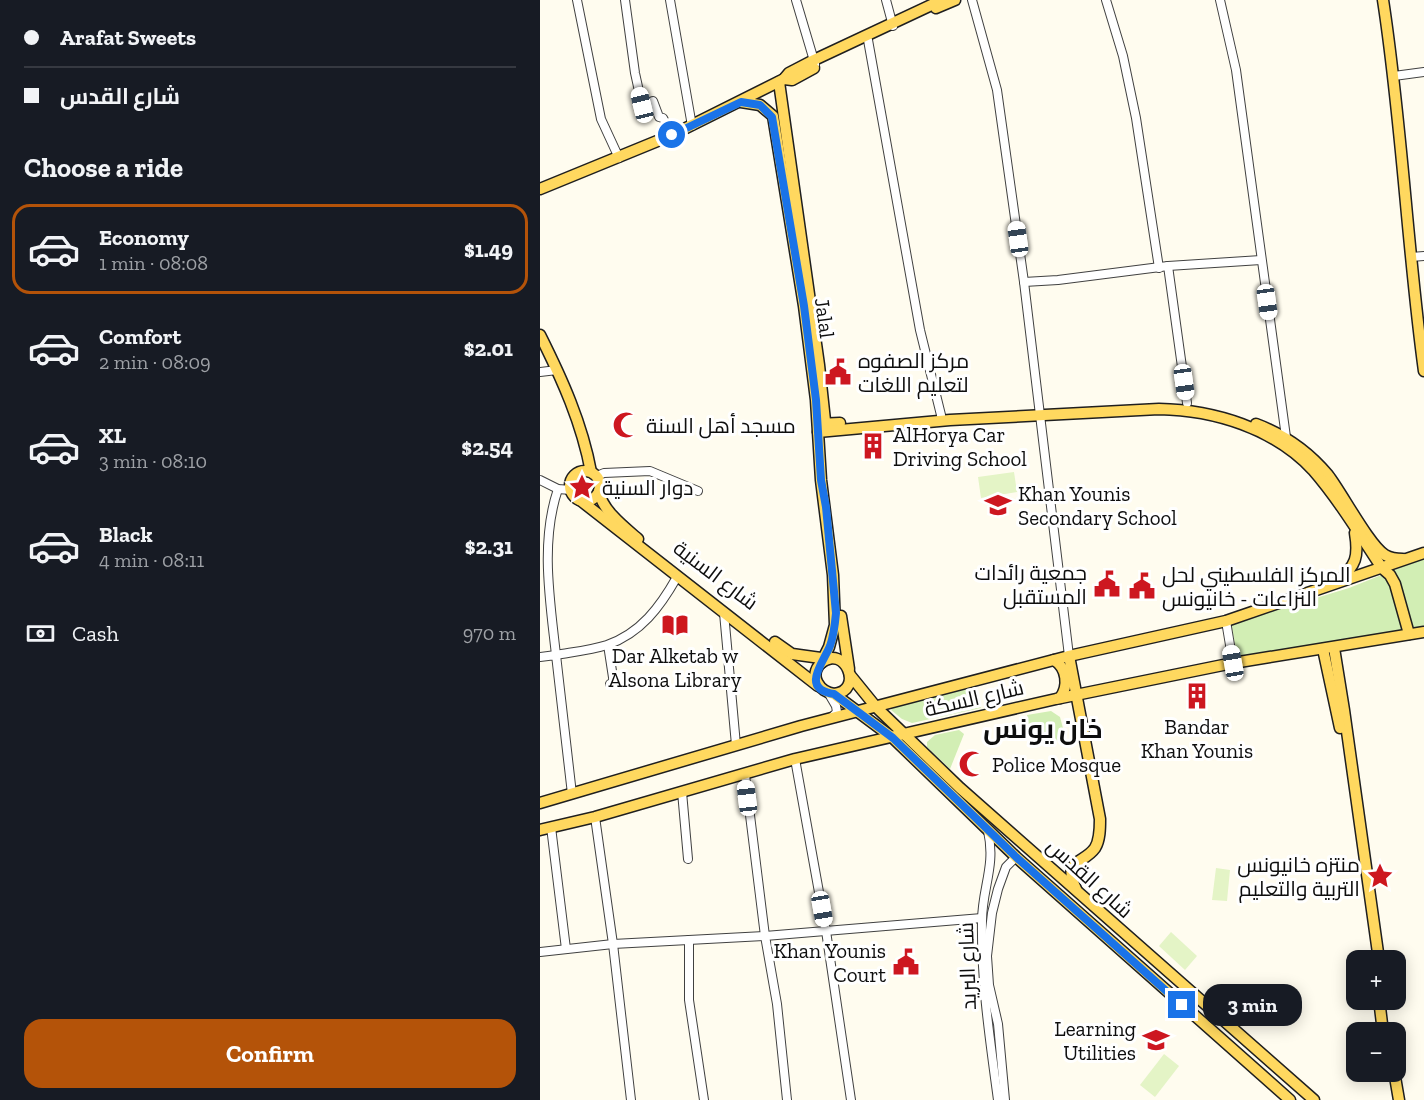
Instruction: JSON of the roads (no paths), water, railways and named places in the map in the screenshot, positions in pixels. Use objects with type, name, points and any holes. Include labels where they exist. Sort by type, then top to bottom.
[{"type":"main road","points":[[540,189],[672,135],[782,81],[792,80],[815,64],[942,0]]},
{"type":"main road","points":[[815,64],[868,40],[893,24],[955,0]]},
{"type":"main road","points":[[1383,0],[1394,76],[1424,371]]},
{"type":"main road","name":"Jalal","points":[[782,81],[788,149],[819,365],[825,480],[840,614],[850,672]]},
{"type":"main road","name":"Jalal","points":[[741,102],[760,105],[772,117],[804,306],[816,400],[822,428],[821,480],[826,507],[836,613],[833,635],[824,661]]},
{"type":"main road","name":"شارع السنية","points":[[540,335],[574,408],[594,474],[599,481],[602,502],[636,538],[786,651],[824,661]]},
{"type":"main road","points":[[822,428],[929,422],[1158,402],[1187,403],[1238,416],[1286,437],[1302,448],[1327,474],[1379,550],[1384,555],[1406,560]]},
{"type":"main road","points":[[822,428],[941,415],[1159,409],[1191,411],[1230,420],[1251,428],[1291,451],[1311,468],[1329,489],[1395,584],[1409,634]]},
{"type":"main road","points":[[571,490],[571,480],[577,473],[582,471],[594,474]]},
{"type":"main road","name":"شارع السنية","points":[[571,490],[580,500],[677,577],[827,691]]},
{"type":"main road","points":[[580,500],[593,499],[599,491]]},
{"type":"main road","points":[[1334,585],[1348,572],[1357,556],[1358,547],[1354,527]]},
{"type":"main road","name":"شارع السكة","points":[[540,803],[858,711],[1069,656],[1226,621],[1424,553]]},
{"type":"main road","name":"شارع السكة","points":[[546,829],[745,775],[795,759],[1060,698],[1233,663],[1424,632]]},
{"type":"main road","points":[[1328,648],[1326,671],[1348,770],[1372,950]]},
{"type":"main road","points":[[1328,648],[1344,710],[1378,950]]},
{"type":"main road","points":[[1069,656],[1100,819],[1096,846],[1089,854],[1080,858],[1072,869],[1072,880],[1077,892]]},
{"type":"main road","points":[[1054,660],[1061,665],[1066,677],[1065,689],[1060,698]]},
{"type":"main road","points":[[824,661],[841,661],[850,672],[850,680],[844,690],[827,691],[816,677],[824,661]]},
{"type":"main road","name":"شارع القدس","points":[[850,672],[898,736],[988,830],[1290,1100]]},
{"type":"main road","name":"شارع القدس","points":[[827,691],[898,736],[1314,1100]]},
{"type":"main road","points":[[1389,1082],[1391,1100]]},
{"type":"main road","points":[[1396,1082],[1399,1100]]},
{"type":"street","points":[[577,0],[601,119],[619,158]]},
{"type":"street","points":[[625,0],[642,105],[653,101],[659,117],[663,118],[672,135]]},
{"type":"street","points":[[670,0],[692,126]]},
{"type":"street","points":[[796,0],[815,64]]},
{"type":"street","points":[[886,0],[893,24]]},
{"type":"street","points":[[972,0],[997,90],[1024,282],[1069,656]]},
{"type":"street","points":[[1106,0],[1124,56],[1187,403]]},
{"type":"street","points":[[1220,0],[1236,70],[1286,437]]},
{"type":"street","points":[[868,40],[920,330],[941,415]]},
{"type":"street","points":[[1394,76],[1424,72]]},
{"type":"street","points":[[1411,257],[1424,256]]},
{"type":"street","points":[[1024,282],[1163,267],[1261,261]]},
{"type":"street","points":[[540,372],[557,370]]},
{"type":"street","points":[[594,474],[650,471],[698,491]]},
{"type":"street","points":[[540,480],[558,489],[571,490]]},
{"type":"street","points":[[558,489],[549,518],[546,561],[572,794]]},
{"type":"street","points":[[540,657],[608,645],[643,625],[660,606],[677,577]]},
{"type":"street","points":[[724,613],[736,745]]},
{"type":"street","points":[[1226,621],[1233,663]]},
{"type":"street","points":[[608,645],[614,684],[610,684]]},
{"type":"street","points":[[827,691],[834,700],[837,712],[830,719]]},
{"type":"street","points":[[795,759],[826,931],[851,1100]]},
{"type":"street","points":[[745,775],[765,936],[777,1004],[787,1100]]},
{"type":"street","points":[[682,792],[688,859]]},
{"type":"street","points":[[595,817],[632,1100]]},
{"type":"street","points":[[546,829],[566,949]]},
{"type":"street","name":"شارع البريد","points":[[988,830],[992,860],[982,918],[982,978],[998,1100]]},
{"type":"street","name":"شارع البريد","points":[[1005,1100],[998,1024],[989,985],[987,956],[992,913],[998,889],[1006,867],[1016,857]]},
{"type":"street","points":[[540,952],[613,944],[765,936],[982,918]]},
{"type":"street","points":[[689,940],[689,1000],[694,1046],[704,1100]]},
{"type":"place","name":"مركز الصفوه لتعليم اللغات","points":[[838,372]]},
{"type":"place","name":"مسجد أهل السنة","points":[[626,425]]},
{"type":"place","name":"AlHorya Car Driving School","points":[[873,446]]},
{"type":"place","name":"دوار السنية","points":[[582,487]]},
{"type":"place","name":"Khan Younis Secondary School","points":[[998,505]]},
{"type":"place","name":"جمعية رائدات المستقبل","points":[[1107,584]]},
{"type":"place","name":"المركز الفلسطيني لحل النزاعات - خانيونس","points":[[1142,586]]},
{"type":"place","name":"Dar Alketab w Alsona Library","points":[[675,625]]},
{"type":"place","name":"Bandar Khan Younis","points":[[1197,696]]},
{"type":"place","name":"Police Mosque","points":[[972,764]]},
{"type":"place","name":"منتزه خانيونس التربية والتعليم","points":[[1380,876]]},
{"type":"place","name":"Khan Younis Court","points":[[906,962]]},
{"type":"place","name":"Learning Utilities","points":[[1156,1040]]},
{"type":"district","name":"خان يونس","points":[[1043,729]]}]
